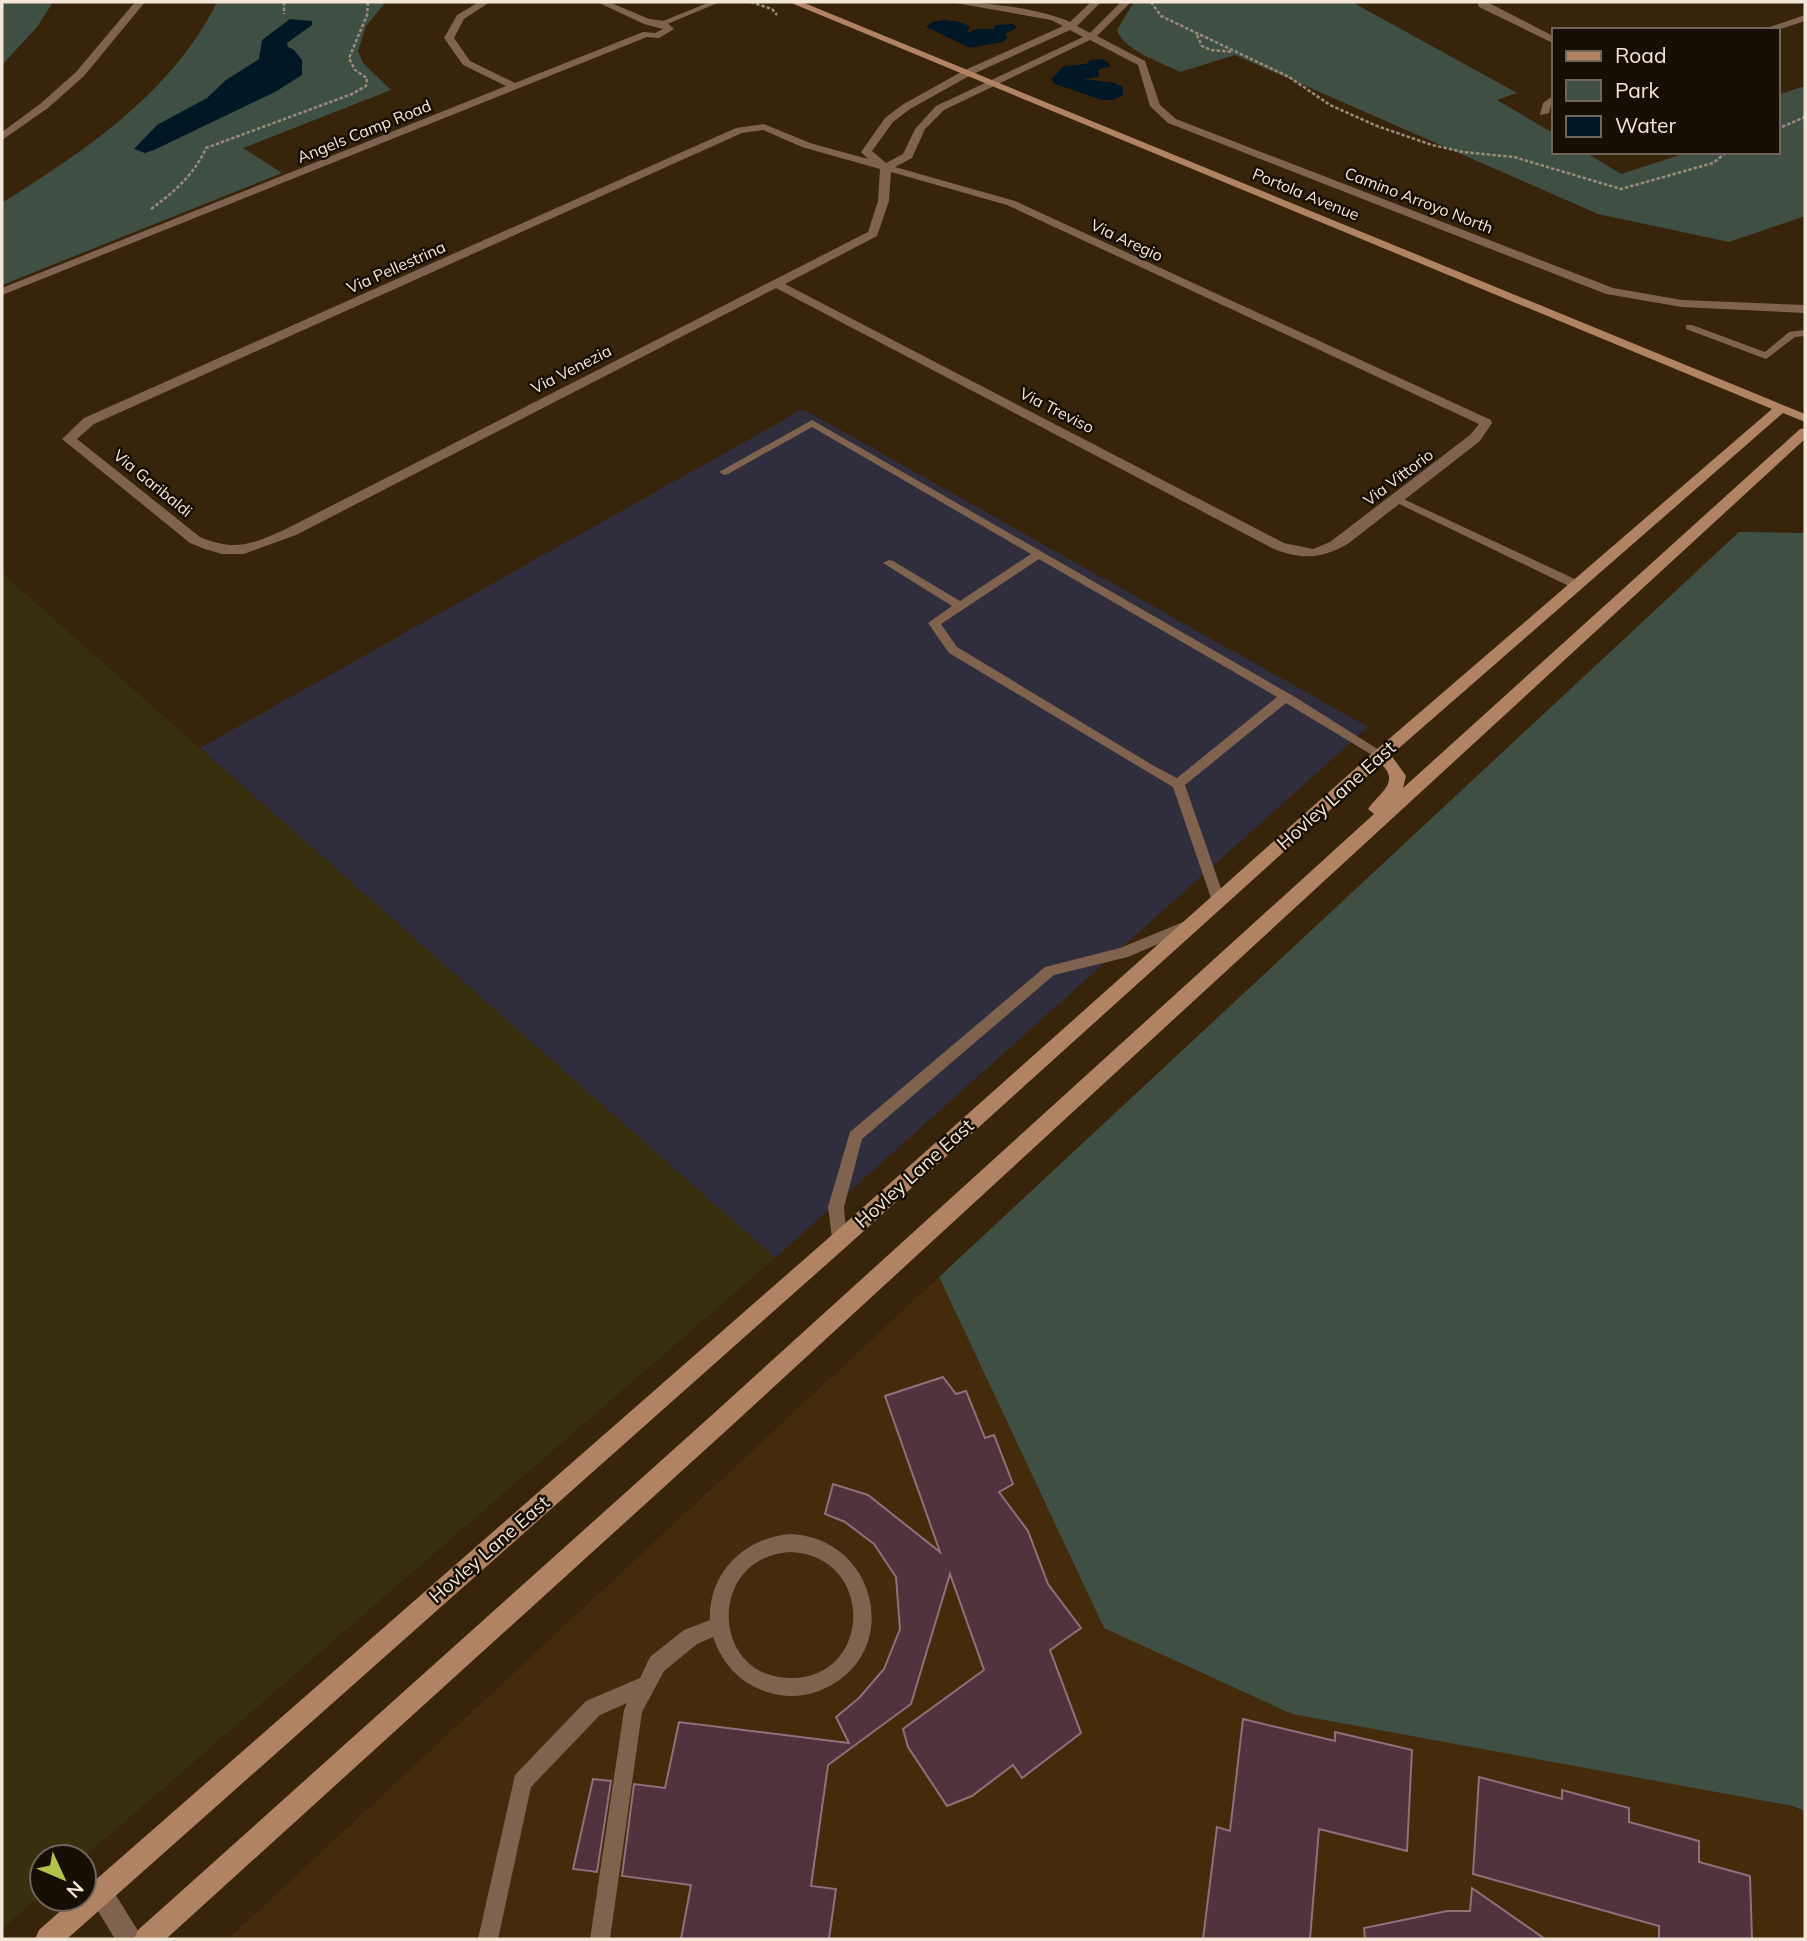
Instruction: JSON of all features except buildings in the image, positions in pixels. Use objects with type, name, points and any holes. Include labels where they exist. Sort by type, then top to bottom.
[{"type":"street","points":[[2,137],[44,106],[80,74],[140,2]]},
{"type":"street","points":[[485,2],[460,17],[449,38],[466,63],[515,87]]},
{"type":"street","points":[[602,2],[647,22],[662,23]]},
{"type":"street","name":"Portola Avenue","points":[[794,2],[1805,418]]},
{"type":"street","name":"Camino Arroyo North","points":[[955,2],[1034,13],[1071,26],[1142,62],[1155,106],[1172,121],[1610,291],[1647,300],[1730,307],[1805,309]]},
{"type":"street","points":[[967,73],[1071,26],[1096,2]]},
{"type":"street","points":[[885,168],[908,156],[925,120],[962,96],[1093,36],[1126,2]]},
{"type":"street","points":[[1482,2],[1482,5],[1552,40]]},
{"type":"street","points":[[1772,28],[1805,18]]},
{"type":"street","name":"Angels Camp Road","points":[[2,292],[646,34],[656,36],[669,29],[662,23]]},
{"type":"street","name":"Via Venezia","points":[[219,551],[247,551],[291,532],[873,234],[887,191],[885,168],[866,152],[889,120],[906,107],[967,73]]},
{"type":"street","points":[[1544,113],[1552,100]]},
{"type":"street","name":"Via Aregio","points":[[740,130],[764,127],[806,145],[1011,203],[1486,423]]},
{"type":"street","name":"Via Pellestrina","points":[[69,439],[89,421],[740,130]]},
{"type":"street","name":"Via Treviso","points":[[776,284],[1279,546],[1302,555],[1325,552]]},
{"type":"street","name":"Hovley Lane East","points":[[56,1936],[100,1893],[839,1241],[1381,755],[1781,408]]},
{"type":"street","name":"Via Vittorio","points":[[1325,552],[1475,438],[1486,423]]},
{"type":"street","points":[[147,1939],[720,1422],[1805,432]]},
{"type":"street","name":"Via Garibaldi","points":[[69,439],[195,540],[219,551]]},
{"type":"street","points":[[1285,905],[1391,793],[1400,780],[1401,774],[1396,767],[1381,755]]},
{"type":"street","points":[[100,1893],[130,1939]]},
{"type":"lane","points":[[662,23],[716,2]]},
{"type":"lane","points":[[1689,327],[1766,355],[1792,334],[1805,333]]},
{"type":"lane","points":[[724,472],[812,423],[1285,696],[1381,755]]},
{"type":"lane","points":[[1397,499],[1577,585]]},
{"type":"lane","points":[[1038,555],[934,623],[953,650],[1178,784],[1218,900]]},
{"type":"lane","points":[[889,563],[960,606]]},
{"type":"lane","points":[[1178,784],[1285,696]]},
{"type":"lane","points":[[839,1241],[836,1207],[856,1136],[1050,971],[1123,953],[1193,923]]},
{"type":"lane","points":[[787,1543],[809,1544],[831,1552],[848,1567],[859,1586],[864,1609],[861,1631],[845,1661],[818,1681],[797,1688],[774,1687],[753,1679],[736,1665],[725,1647],[719,1626],[720,1602],[729,1580],[744,1562],[764,1549],[787,1543]]},
{"type":"lane","points":[[600,1939],[632,1710],[657,1664],[691,1637],[719,1626]]},
{"type":"lane","points":[[488,1939],[522,1782],[593,1708],[647,1684]]},
{"type":"path","points":[[284,2],[284,14]]},
{"type":"path","points":[[144,214],[180,187],[197,169],[206,148],[352,94],[366,86],[367,78],[355,70],[349,58],[367,15],[368,2]]},
{"type":"path","points":[[751,2],[772,9],[777,15]]},
{"type":"path","points":[[1151,2],[1161,16],[1289,77],[1330,105],[1377,126],[1432,145],[1463,152],[1514,157],[1621,189],[1713,163],[1724,154]]},
{"type":"path","points":[[1197,35],[1202,46],[1212,50],[1237,52]]},
{"type":"path","points":[[1779,128],[1805,117]]},
{"type":"shaded area","points":[[803,409],[1368,727],[775,1258],[200,748]]},
{"type":"shaded area","points":[[939,1277],[1104,1628],[1805,1811],[1805,1939],[228,1939]]},
{"type":"green space","points":[[2,2],[53,2],[37,27],[2,65]]},
{"type":"green space","points":[[217,2],[386,2],[366,26],[358,51],[363,63],[391,90],[243,148],[282,173],[2,285],[2,203],[95,140],[152,91],[177,64],[199,34]]},
{"type":"green space","points":[[1134,2],[1352,2],[1517,93],[1497,100],[1552,132],[1552,154],[1588,154],[1621,174],[1683,154],[1779,154],[1779,94],[1805,86],[1805,216],[1729,242],[1598,214],[1235,55],[1180,72],[1135,50],[1117,30]]},
{"type":"green space","points":[[1739,532],[1805,533],[1805,1811],[1792,1806],[1292,1714],[1104,1628],[939,1277]]},
{"type":"sand","points":[[2,573],[775,1258],[98,1845],[28,1843],[28,1906],[2,1929]]},
{"type":"water","points":[[290,19],[312,21],[312,25],[287,43],[302,60],[302,75],[275,92],[154,150],[145,153],[134,149],[157,125],[207,98],[226,80],[259,59],[262,40]]},
{"type":"water","points":[[945,20],[969,26],[968,33],[977,29],[994,29],[995,25],[1013,24],[1017,28],[1006,33],[1007,38],[1002,42],[970,48],[926,27],[932,22]]},
{"type":"water","points":[[1101,59],[1110,66],[1098,70],[1099,77],[1082,79],[1115,83],[1123,87],[1123,95],[1113,100],[1102,100],[1055,84],[1051,79],[1064,66],[1086,64],[1091,60]]}]
